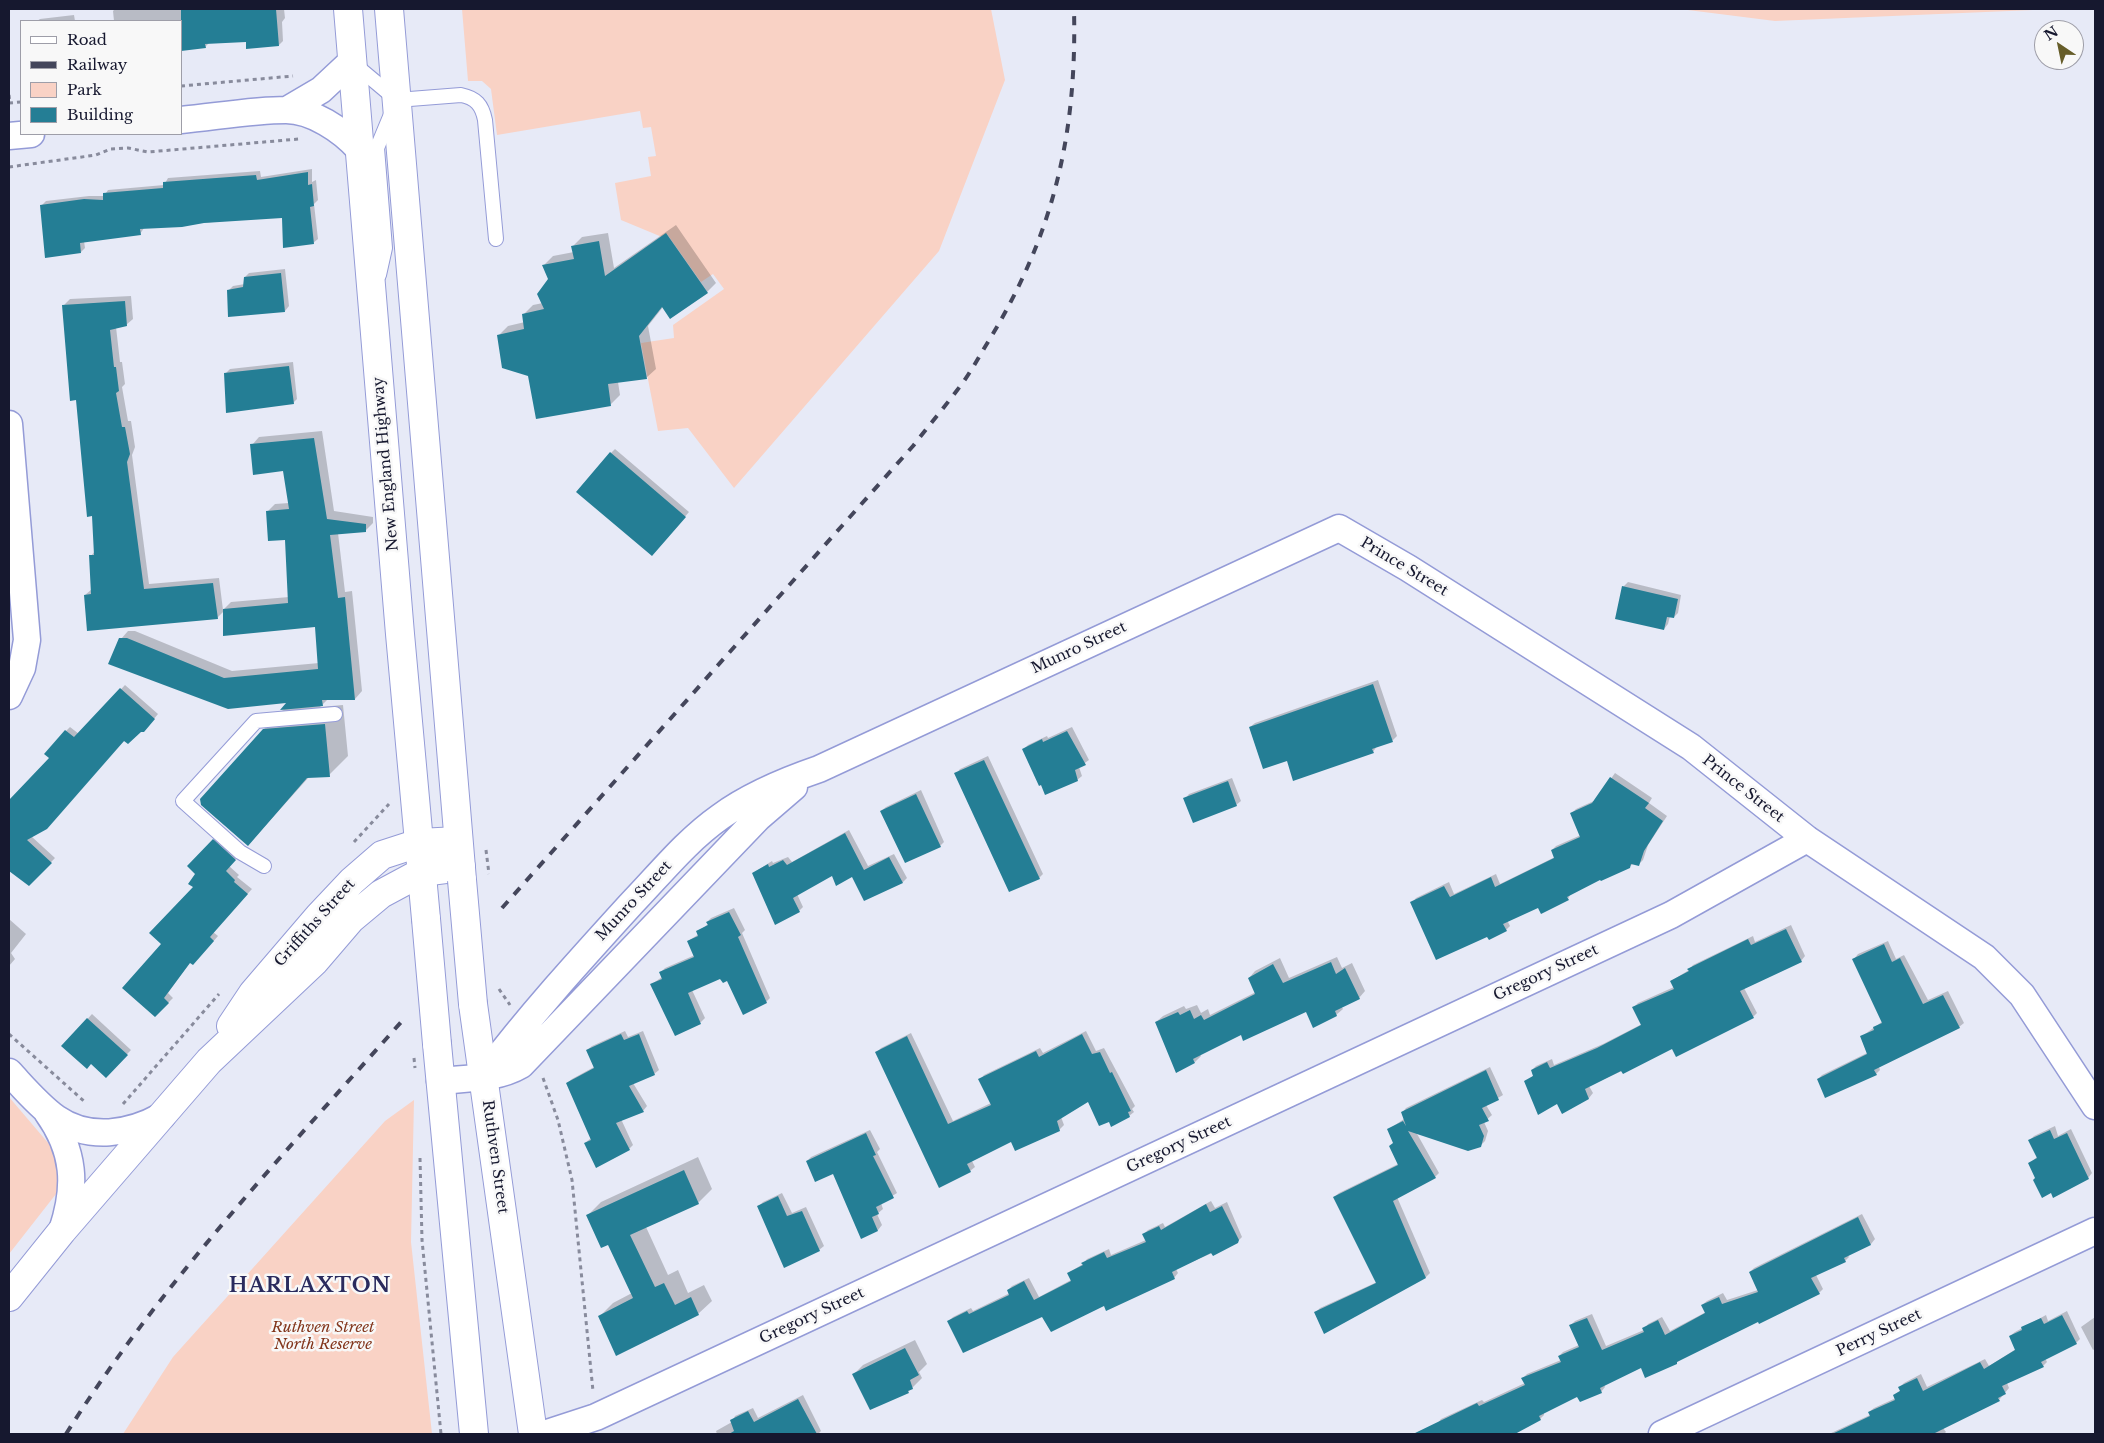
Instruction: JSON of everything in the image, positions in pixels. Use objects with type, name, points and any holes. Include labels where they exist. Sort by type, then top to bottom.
[{"type":"main road","name":"New England Highway","points":[[348,9],[372,308],[437,1044],[428,1079]]},
{"type":"main road","points":[[389,9],[460,863]]},
{"type":"main road","points":[[351,62],[359,66],[369,67],[378,64],[389,52],[391,36]]},
{"type":"main road","name":"Griffiths Street","points":[[209,1061],[252,993],[344,890],[384,854],[419,843],[460,863]]},
{"type":"main road","name":"Griffiths Street","points":[[9,1298],[62,1231],[209,1061],[315,961],[362,909],[398,884],[422,872],[460,863]]},
{"type":"main road","name":"Ruthven Street","points":[[460,863],[473,1004],[533,1434]]},
{"type":"main road","points":[[428,1079],[474,1434]]},
{"type":"street","points":[[287,110],[321,90],[351,62]]},
{"type":"street","points":[[182,120],[287,110],[322,120],[340,131],[359,149]]},
{"type":"street","points":[[9,424],[27,640],[22,668],[9,696]]},
{"type":"street","name":"Munro Street","points":[[483,1076],[521,1028],[589,950],[679,853],[721,816],[767,788],[819,769],[1339,528]]},
{"type":"street","name":"Prince Street","points":[[1339,528],[1408,568],[1691,747],[1807,839],[1984,956],[2022,995],[2095,1106]]},
{"type":"street","name":"Munro Street","points":[[428,1079],[504,1074],[513,1070],[533,1054],[758,818],[819,769]]},
{"type":"street","name":"Gregory Street","points":[[544,1434],[596,1418],[1671,915],[1807,839]]},
{"type":"street","points":[[9,1072],[45,1110],[64,1140],[72,1172],[72,1192],[62,1231]]},
{"type":"street","points":[[45,1110],[71,1126],[98,1132],[115,1133],[132,1130],[162,1116]]},
{"type":"street","name":"Perry Street","points":[[1662,1434],[2095,1231]]},
{"type":"lane","points":[[351,62],[396,100],[461,95],[470,97],[478,102],[485,120],[496,239]]},
{"type":"lane","points":[[372,308],[385,248],[377,148],[396,100]]},
{"type":"lane","points":[[264,866],[240,852],[184,802],[256,721],[335,714]]},
{"type":"path","points":[[182,86],[295,76]]},
{"type":"path","points":[[9,95],[9,103]]},
{"type":"path","points":[[9,168],[96,155],[111,150],[128,148],[148,152],[302,139]]},
{"type":"path","points":[[498,986],[507,1003],[513,1007],[521,1028]]},
{"type":"path","points":[[9,1034],[90,1107]]},
{"type":"path","points":[[533,1054],[558,1120],[572,1180],[596,1418]]},
{"type":"path","points":[[415,1068],[428,1079]]},
{"type":"path","points":[[419,1152],[422,1240],[441,1434]]},
{"type":"green space","points":[[462,9],[991,9],[1005,80],[939,251],[734,488],[688,428],[658,431],[641,343],[674,338],[673,325],[724,289],[713,274],[701,282],[667,234],[662,237],[621,220],[615,183],[651,176],[648,157],[656,156],[651,127],[643,128],[640,111],[497,135],[491,89],[482,81],[468,81]]},
{"type":"green space","points":[[1680,9],[2056,9],[1775,21]]},
{"type":"green space","points":[[9,1097],[55,1151],[61,1182],[56,1194],[9,1254]]},
{"type":"green space","name":"Ruthven Street North Reserve","points":[[414,1100],[411,1242],[432,1434],[123,1434],[173,1357],[385,1121]]},
{"type":"building","points":[[181,9],[276,9],[279,46],[246,49],[246,42],[205,44],[206,48],[182,51]]},
{"type":"building","points":[[308,172],[308,185],[312,184],[314,206],[310,207],[314,244],[283,248],[282,218],[140,229],[141,235],[80,243],[81,253],[45,258],[40,205],[84,199],[103,200],[103,193],[163,188],[163,182],[256,175],[257,180]]},
{"type":"building","points":[[666,233],[708,293],[670,319],[662,307],[639,336],[647,379],[608,384],[611,406],[536,419],[528,376],[502,368],[497,335],[524,329],[522,314],[544,309],[537,294],[548,279],[542,265],[574,259],[571,246],[599,241],[605,276]]},
{"type":"building","points":[[281,273],[285,312],[228,317],[227,290],[243,287],[244,277]]},
{"type":"building","points":[[125,301],[127,326],[110,330],[119,391],[116,393],[122,427],[125,427],[130,454],[127,462],[144,589],[213,583],[218,619],[87,631],[84,595],[91,594],[89,555],[94,555],[92,516],[87,517],[76,400],[70,401],[62,305]]},
{"type":"building","points":[[289,366],[294,404],[226,413],[224,373]]},
{"type":"building","points":[[314,438],[327,519],[366,524],[366,532],[330,535],[338,598],[345,597],[355,700],[322,700],[323,706],[280,710],[286,703],[228,709],[108,664],[119,638],[127,638],[224,678],[318,669],[315,627],[223,636],[223,609],[288,603],[285,540],[268,541],[266,511],[289,509],[283,471],[253,475],[250,444]]},
{"type":"building","points":[[610,452],[686,517],[652,556],[576,492]]},
{"type":"building","points":[[1622,586],[1678,599],[1674,618],[1667,617],[1664,630],[1615,619]]},
{"type":"building","points":[[1373,684],[1393,742],[1372,749],[1374,753],[1293,781],[1287,761],[1263,769],[1249,727]]},
{"type":"building","points":[[120,688],[155,719],[144,732],[141,732],[128,744],[124,741],[47,829],[27,840],[52,863],[29,886],[9,871],[9,800],[49,758],[44,754],[65,730],[74,737]]},
{"type":"building","points":[[325,724],[330,777],[307,778],[248,846],[201,805],[200,799],[263,729]]},
{"type":"building","points":[[1067,731],[1086,765],[1075,770],[1078,781],[1045,795],[1022,749],[1042,739],[1043,742]]},
{"type":"building","points":[[984,760],[1040,879],[1009,892],[954,773]]},
{"type":"building","points":[[1610,777],[1649,803],[1645,808],[1663,821],[1644,851],[1639,866],[1631,864],[1630,868],[1600,880],[1567,897],[1569,900],[1541,914],[1538,908],[1503,924],[1507,931],[1489,940],[1487,937],[1436,960],[1410,902],[1444,886],[1450,897],[1491,877],[1495,887],[1554,858],[1551,850],[1580,837],[1570,813],[1592,803]]},
{"type":"building","points":[[1228,781],[1237,806],[1193,823],[1183,798]]},
{"type":"building","points":[[916,794],[941,847],[905,863],[880,811]]},
{"type":"building","points":[[845,833],[864,870],[889,857],[903,883],[864,901],[852,877],[836,886],[832,876],[793,898],[800,912],[775,925],[752,873],[768,864],[769,867],[783,860],[787,865]]},
{"type":"building","points":[[213,839],[236,860],[226,871],[235,880],[234,882],[248,894],[210,937],[214,941],[193,965],[190,963],[164,998],[169,1003],[155,1017],[122,988],[161,944],[149,933],[193,887],[188,884],[195,874],[187,866]]},
{"type":"building","points":[[729,912],[741,935],[738,937],[767,1003],[743,1015],[727,981],[723,983],[720,979],[688,993],[701,1024],[675,1036],[650,984],[662,979],[659,972],[694,957],[687,941],[698,936],[696,931],[708,925],[706,922]]},
{"type":"building","points":[[1786,929],[1802,962],[1740,991],[1754,1018],[1676,1057],[1672,1049],[1623,1074],[1621,1071],[1585,1089],[1589,1099],[1562,1114],[1557,1104],[1538,1115],[1524,1081],[1533,1076],[1531,1070],[1547,1062],[1550,1068],[1597,1048],[1641,1025],[1632,1007],[1674,989],[1670,981],[1689,971],[1687,969],[1748,939],[1751,945]]},
{"type":"building","points":[[1884,944],[1892,962],[1900,958],[1923,1004],[1943,995],[1960,1028],[1874,1070],[1877,1075],[1825,1098],[1817,1079],[1867,1054],[1860,1036],[1874,1030],[1873,1027],[1882,1023],[1852,959]]},
{"type":"building","points":[[1331,962],[1336,974],[1345,968],[1360,999],[1335,1011],[1337,1016],[1313,1028],[1306,1012],[1243,1041],[1241,1035],[1193,1059],[1195,1063],[1176,1073],[1155,1022],[1178,1012],[1180,1015],[1190,1010],[1194,1019],[1201,1015],[1204,1020],[1255,994],[1248,978],[1273,964],[1283,983]]},
{"type":"building","points":[[87,1018],[128,1055],[106,1078],[91,1064],[87,1069],[61,1046]]},
{"type":"building","points":[[621,1034],[624,1040],[639,1034],[655,1075],[629,1086],[644,1112],[616,1123],[630,1150],[596,1168],[584,1143],[591,1140],[566,1083],[594,1068],[586,1050]]},
{"type":"building","points":[[1082,1034],[1092,1054],[1100,1052],[1110,1073],[1112,1072],[1131,1111],[1128,1112],[1130,1117],[1111,1127],[1109,1122],[1099,1126],[1088,1102],[1057,1121],[1060,1131],[1015,1151],[1011,1142],[967,1164],[971,1172],[939,1188],[875,1052],[907,1036],[948,1124],[991,1105],[978,1079],[1036,1051],[1039,1057]]},
{"type":"building","points":[[1486,1070],[1499,1100],[1482,1108],[1489,1121],[1479,1125],[1484,1136],[1481,1147],[1468,1151],[1408,1131],[1436,1178],[1393,1201],[1426,1278],[1324,1334],[1314,1312],[1376,1283],[1333,1197],[1398,1165],[1389,1146],[1393,1143],[1387,1129],[1403,1121],[1406,1126],[1401,1112]]},
{"type":"building","points":[[2050,1130],[2054,1139],[2067,1133],[2089,1179],[2053,1198],[2051,1193],[2042,1198],[2033,1180],[2035,1178],[2028,1163],[2037,1158],[2028,1140]]},
{"type":"building","points":[[866,1133],[876,1155],[873,1156],[894,1198],[876,1207],[879,1214],[872,1217],[878,1231],[861,1239],[833,1174],[815,1182],[806,1161]]},
{"type":"building","points":[[684,1170],[699,1204],[630,1235],[655,1287],[664,1283],[675,1305],[691,1297],[699,1315],[616,1356],[598,1316],[633,1298],[608,1245],[601,1248],[586,1215]]},
{"type":"building","points":[[778,1196],[787,1216],[802,1211],[820,1251],[784,1268],[757,1206]]},
{"type":"building","points":[[1206,1204],[1210,1212],[1222,1206],[1239,1240],[1238,1243],[1213,1256],[1211,1253],[1172,1272],[1175,1279],[1106,1311],[1104,1306],[1051,1332],[1042,1317],[963,1353],[947,1321],[967,1311],[969,1314],[1009,1295],[1007,1290],[1024,1281],[1034,1300],[1071,1281],[1067,1273],[1083,1265],[1081,1263],[1104,1252],[1107,1258],[1146,1242],[1142,1234],[1159,1226],[1161,1230]]},
{"type":"building","points":[[1858,1217],[1871,1245],[1844,1258],[1846,1262],[1811,1278],[1820,1294],[1759,1324],[1758,1322],[1677,1362],[1677,1364],[1645,1378],[1641,1368],[1600,1388],[1602,1393],[1580,1402],[1577,1397],[1539,1416],[1541,1420],[1515,1434],[1413,1434],[1477,1403],[1479,1406],[1525,1385],[1521,1378],[1561,1362],[1558,1356],[1579,1347],[1569,1325],[1587,1318],[1602,1350],[1644,1332],[1642,1328],[1658,1320],[1665,1335],[1705,1313],[1701,1305],[1719,1297],[1722,1304],[1758,1292],[1749,1272]]},
{"type":"building","points":[[2062,1315],[2077,1344],[2041,1362],[2044,1367],[2002,1386],[2006,1394],[1998,1398],[2000,1401],[1933,1434],[1832,1434],[1870,1416],[1868,1412],[1895,1400],[1893,1395],[1900,1391],[1898,1387],[1917,1378],[1923,1391],[1980,1362],[1984,1369],[2015,1350],[2009,1336],[2022,1330],[2021,1327],[2041,1318],[2044,1324]]},
{"type":"building","points":[[905,1348],[919,1375],[910,1380],[913,1389],[908,1391],[909,1393],[870,1410],[852,1374]]},
{"type":"building","points":[[798,1399],[817,1434],[729,1434],[734,1431],[730,1420],[748,1411],[754,1422]]},
{"type":"railway","points":[[502,908],[913,446],[964,381],[1011,302],[1030,262],[1057,182],[1066,141],[1071,99],[1074,55],[1074,9]]},
{"type":"railway","points":[[66,1434],[103,1378],[183,1272],[269,1170],[402,1021]]},
{"type":"district","name":"HARLAXTON","points":[[310,1286]]}]
